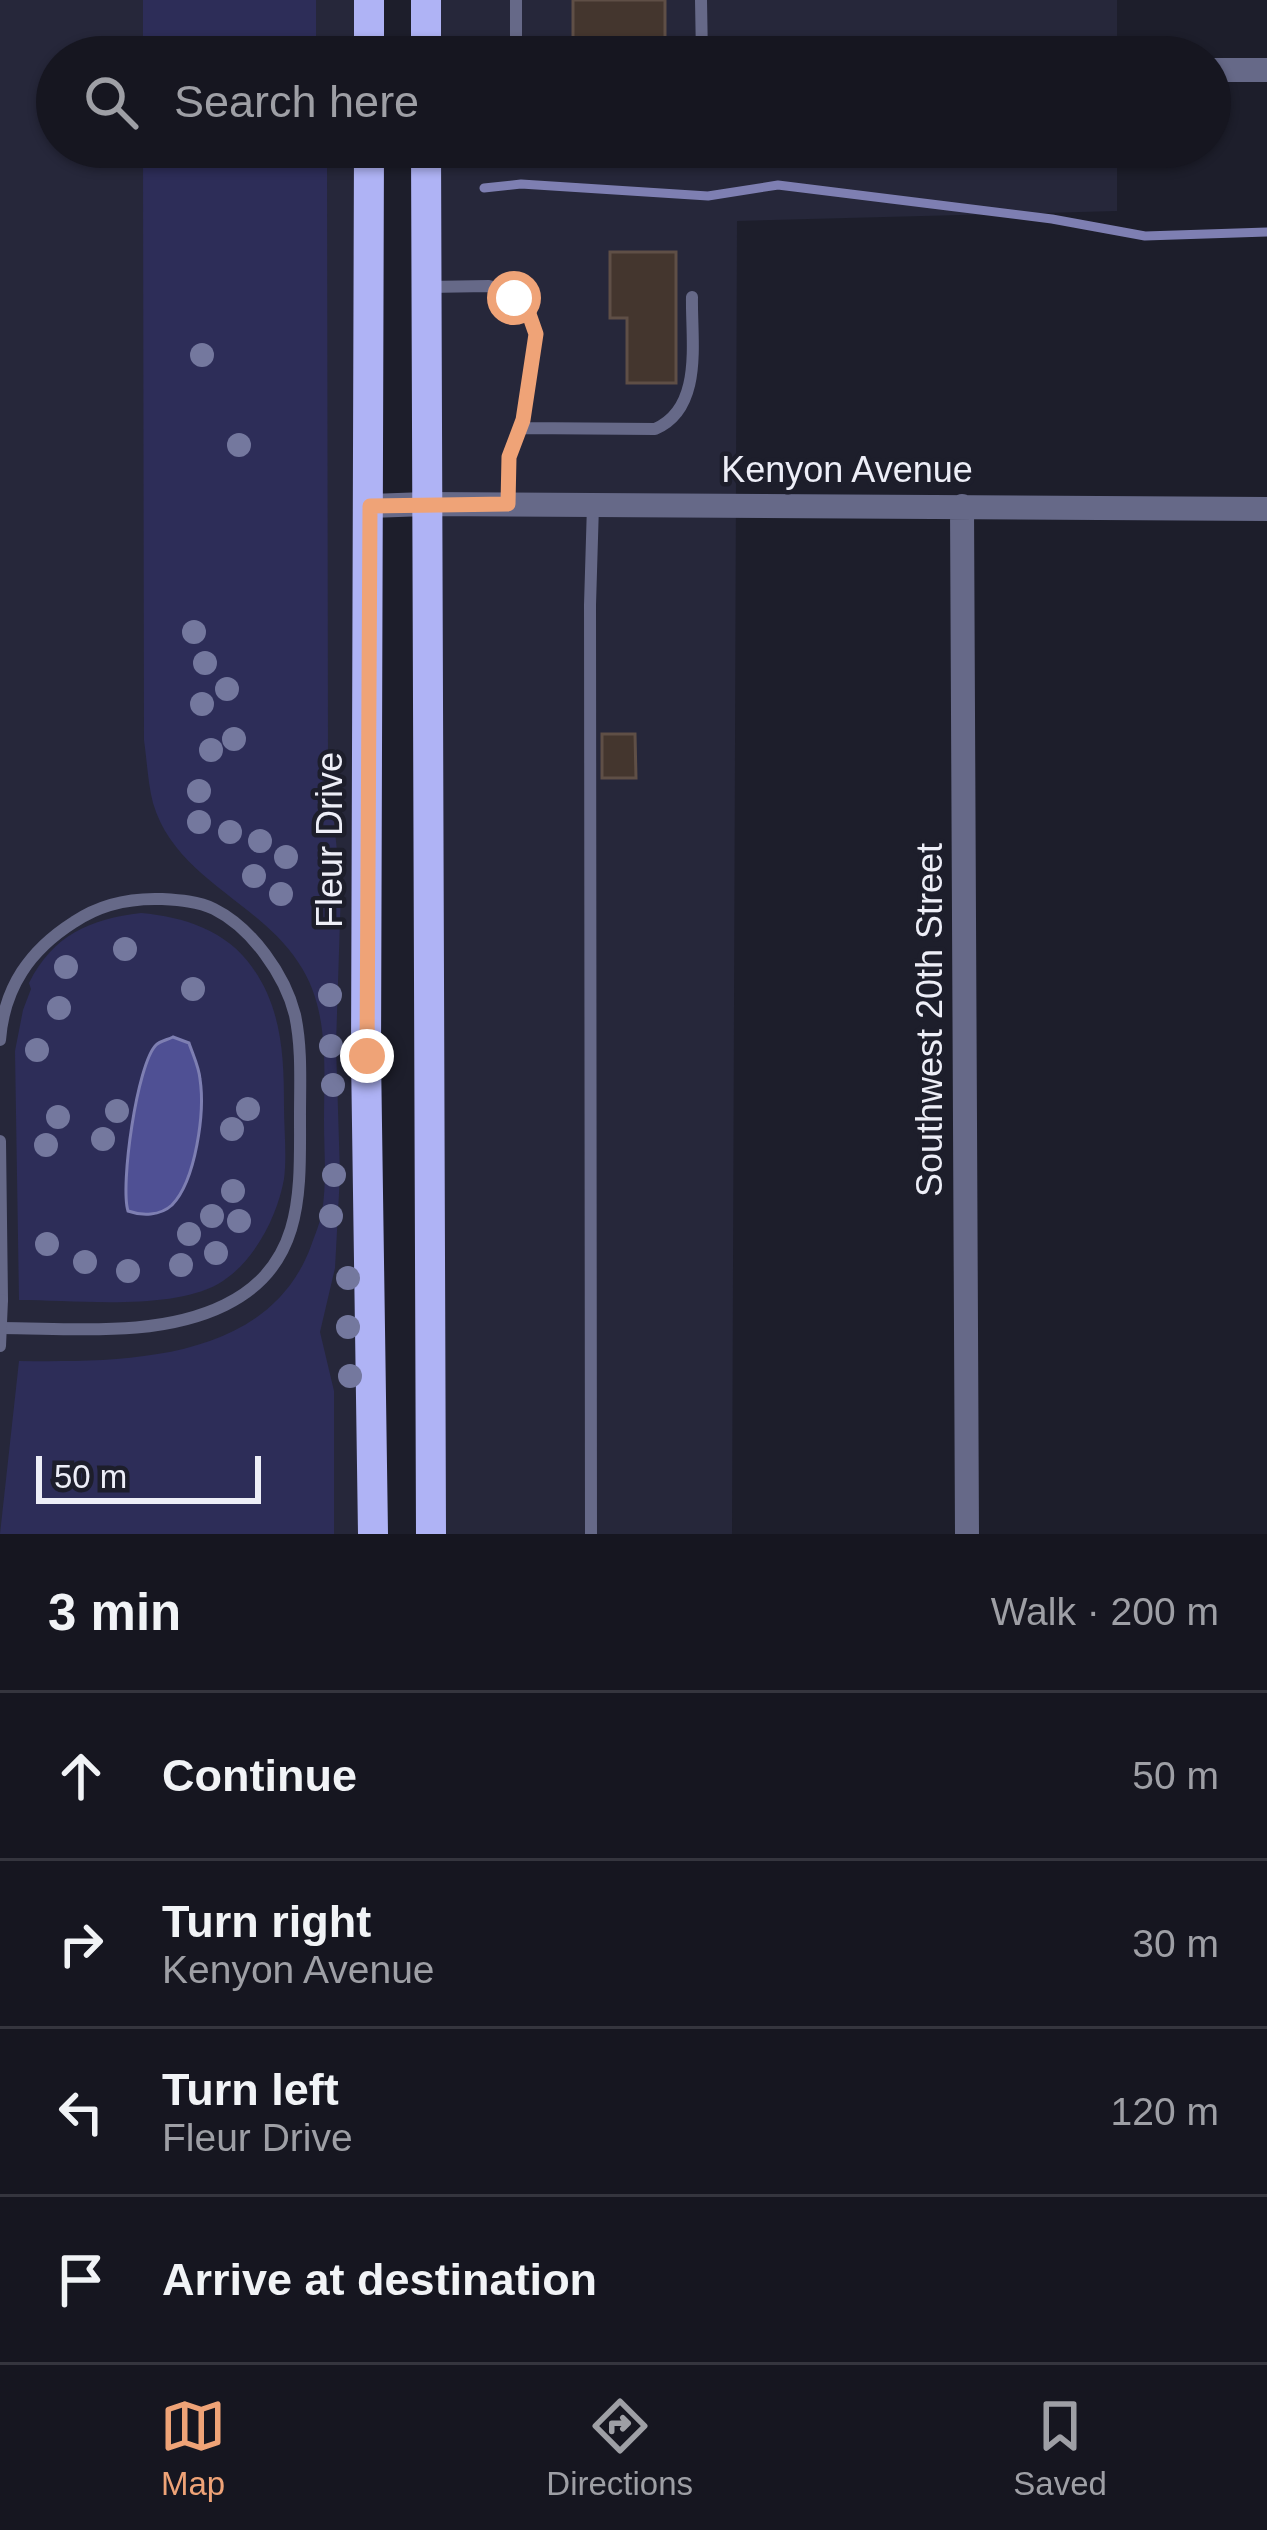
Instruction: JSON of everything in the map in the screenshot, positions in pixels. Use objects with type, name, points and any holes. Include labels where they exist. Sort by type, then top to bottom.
[{"type":"main road","points":[[369,0],[369,36]]},
{"type":"main road","points":[[426,0],[426,36]]},
{"type":"main road","name":"Fleur Drive","points":[[369,168],[367,1056],[373,1534]]},
{"type":"main road","points":[[426,168],[431,1534]]},
{"type":"street","points":[[1231,70],[1267,70]]},
{"type":"street","name":"Kenyon Avenue","points":[[370,506],[1267,508]]},
{"type":"street","name":"Southwest 20th Street","points":[[962,506],[967,1534]]},
{"type":"lane","points":[[516,0],[516,36]]},
{"type":"lane","points":[[701,0],[702,36]]},
{"type":"lane","points":[[426,287],[502,289],[529,314],[536,334],[523,420],[509,457],[508,504]]},
{"type":"lane","points":[[519,428],[655,428],[664,424],[681,405],[691,382],[692,297]]},
{"type":"lane","points":[[591,1534],[592,505]]},
{"type":"lane","points":[[0,1040],[8,995],[39,948],[83,916],[108,905],[181,900],[214,909],[269,959],[294,1013],[300,1066],[300,1190],[294,1225],[260,1281],[226,1305],[182,1321],[0,1328]]},
{"type":"lane","points":[[0,1141],[0,1346]]},
{"type":"shaded area","points":[[0,0],[369,0],[369,36],[36,36],[36,168],[369,168],[373,1534],[0,1534]]},
{"type":"shaded area","points":[[143,0],[316,0],[316,36],[143,36]]},
{"type":"shaded area","points":[[426,0],[1117,0],[1117,36],[426,36]]},
{"type":"shaded area","points":[[143,168],[327,168],[328,765],[341,889],[336,1045],[340,1175],[335,1268],[320,1332],[334,1391],[334,1534],[0,1534],[19,1361],[146,1356],[227,1334],[262,1313],[290,1285],[311,1246],[324,1201],[324,1060],[316,999],[298,962],[281,941],[198,870],[164,829],[153,803],[144,740]]},
{"type":"shaded area","points":[[426,168],[1117,168],[1117,211],[737,221],[732,1534],[431,1534]]},
{"type":"shaded area","points":[[141,913],[188,922],[217,935],[242,954],[270,999],[282,1051],[285,1161],[281,1194],[262,1239],[242,1265],[218,1284],[148,1301],[19,1300],[15,1051],[29,983],[49,953],[75,932]]},
{"type":"shaded area","points":[[173,1037],[189,1043],[198,1070],[197,1145],[187,1179],[172,1205],[156,1213],[133,1213],[128,1211],[126,1177],[142,1075],[158,1044]]},
{"type":"building","points":[[573,0],[665,0],[665,36],[573,36]]},
{"type":"building","points":[[610,252],[676,252],[676,383],[627,383],[627,318],[610,318]]},
{"type":"building","points":[[602,734],[635,734],[636,778],[602,778]]},
{"type":"waterway","points":[[484,188],[521,184],[708,196],[778,185],[1052,219],[1145,236],[1267,232]]},
{"type":"route","points":[[367,1056],[370,506],[508,504],[509,457],[523,420],[536,334],[529,314],[514,298]]}]
